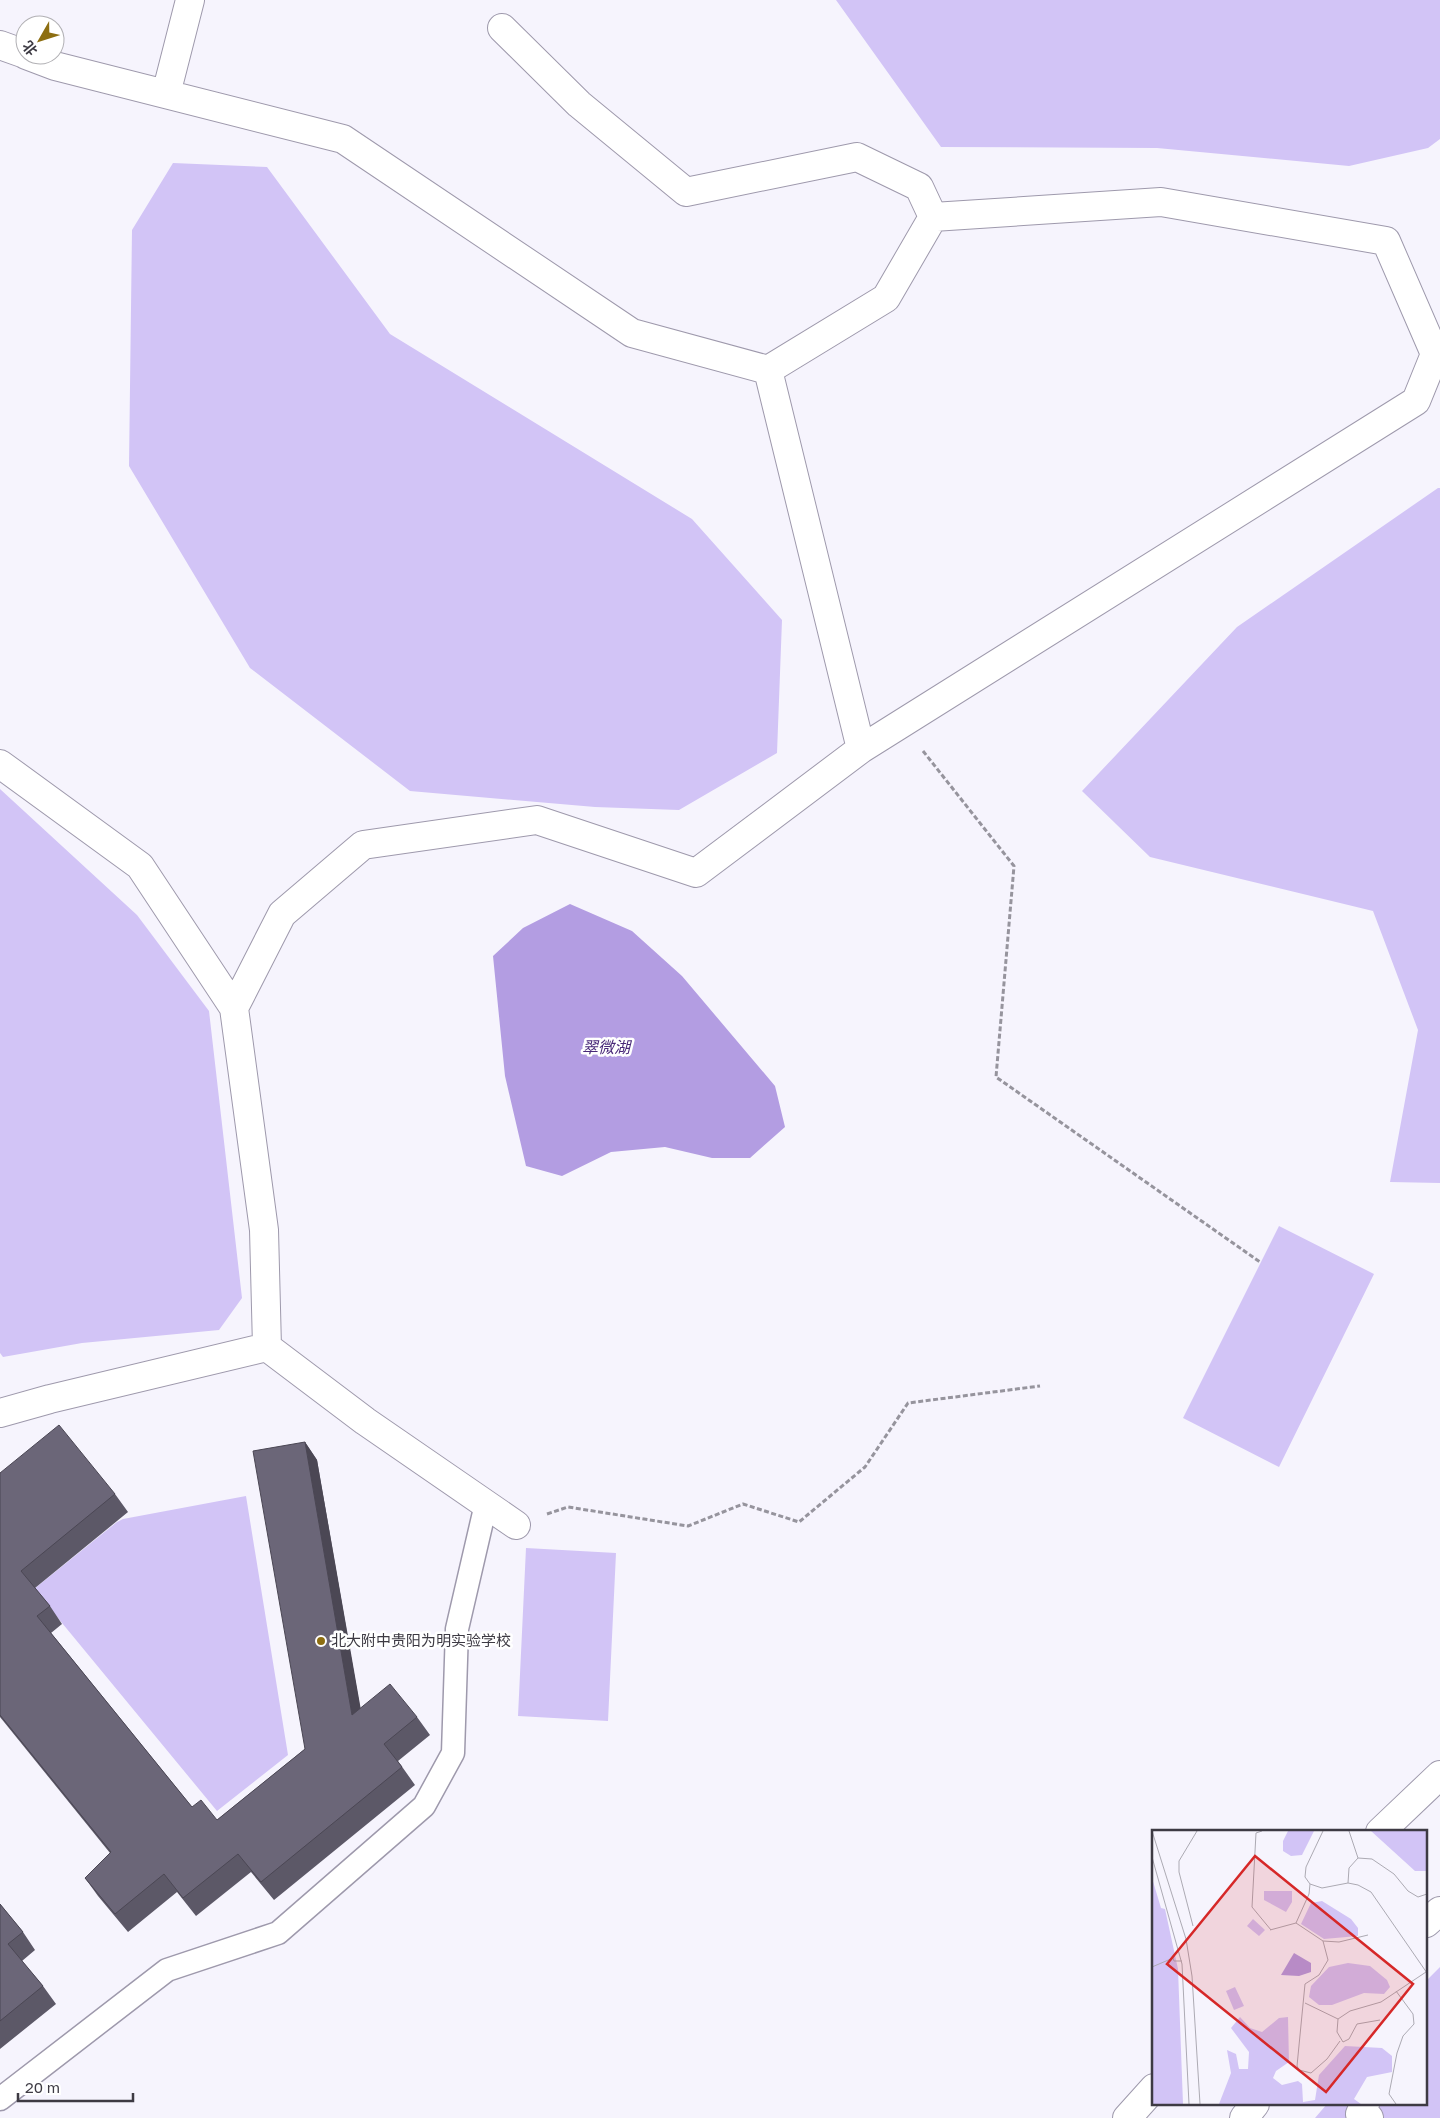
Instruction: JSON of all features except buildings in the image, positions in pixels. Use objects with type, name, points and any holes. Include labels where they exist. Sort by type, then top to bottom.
[{"type":"main road","points":[[166,94],[190,0]]},
{"type":"main road","points":[[502,28],[579,104],[686,192],[857,158],[919,187],[933,217]]},
{"type":"main road","points":[[0,45],[15,51]]},
{"type":"main road","points":[[52,65],[343,139],[632,333],[768,370],[886,298],[933,217]]},
{"type":"main road","points":[[234,1008],[282,914],[363,845],[537,820],[696,872],[861,749],[1416,401],[1435,354],[1386,241],[1161,202],[933,217]]},
{"type":"main road","points":[[768,370],[861,749]]},
{"type":"main road","points":[[0,764],[140,866],[234,1008],[264,1230],[268,1347]]},
{"type":"main road","points":[[0,1413],[50,1399],[268,1347]]},
{"type":"main road","points":[[268,1347],[365,1421],[516,1525]]},
{"type":"main road","points":[[1382,1830],[1440,1775]]},
{"type":"main road","points":[[1428,1921],[1440,1910]]},
{"type":"main road","points":[[1127,2118],[1152,2090]]},
{"type":"main road","points":[[1244,2118],[1253,2106]]},
{"type":"main road","points":[[1364,2106],[1360,2114],[1369,2118]]},
{"type":"lane","points":[[0,2099],[168,1970],[278,1933],[424,1806],[453,1753],[457,1629],[486,1504]]},
{"type":"path","points":[[902,724],[1014,866],[996,1078],[1260,1262]]},
{"type":"path","points":[[516,1525],[568,1507],[688,1526],[743,1504],[799,1522],[865,1467],[908,1403],[1040,1386]]},
{"type":"shaded area","points":[[836,0],[1440,0],[1440,139],[1428,148],[1349,166],[1157,148],[941,147]]},
{"type":"shaded area","points":[[173,163],[267,167],[390,334],[692,519],[782,620],[777,753],[679,810],[595,807],[410,791],[250,668],[129,466],[132,230]]},
{"type":"shaded area","points":[[1440,488],[1440,1183],[1390,1182],[1418,1030],[1373,911],[1150,857],[1082,791],[1237,627]]},
{"type":"shaded area","points":[[0,789],[137,915],[209,1011],[242,1298],[219,1330],[82,1343],[3,1357],[0,1353]]},
{"type":"shaded area","points":[[1279,1226],[1374,1274],[1279,1467],[1183,1418]]},
{"type":"shaded area","points":[[246,1496],[288,1755],[217,1811],[34,1589],[123,1519]]},
{"type":"shaded area","points":[[526,1548],[616,1553],[608,1721],[518,1716]]},
{"type":"shaded area","points":[[1440,1967],[1440,2118],[1315,2118],[1325,2106],[1428,2106],[1428,1979]]},
{"type":"water","name":"翠微湖","points":[[570,904],[632,931],[682,976],[775,1086],[785,1127],[750,1158],[712,1158],[665,1147],[611,1152],[562,1176],[526,1166],[505,1076],[493,956],[523,928]]},
{"type":"place","name":"北大附中贵阳为明实验学校","points":[[321,1641]]}]
